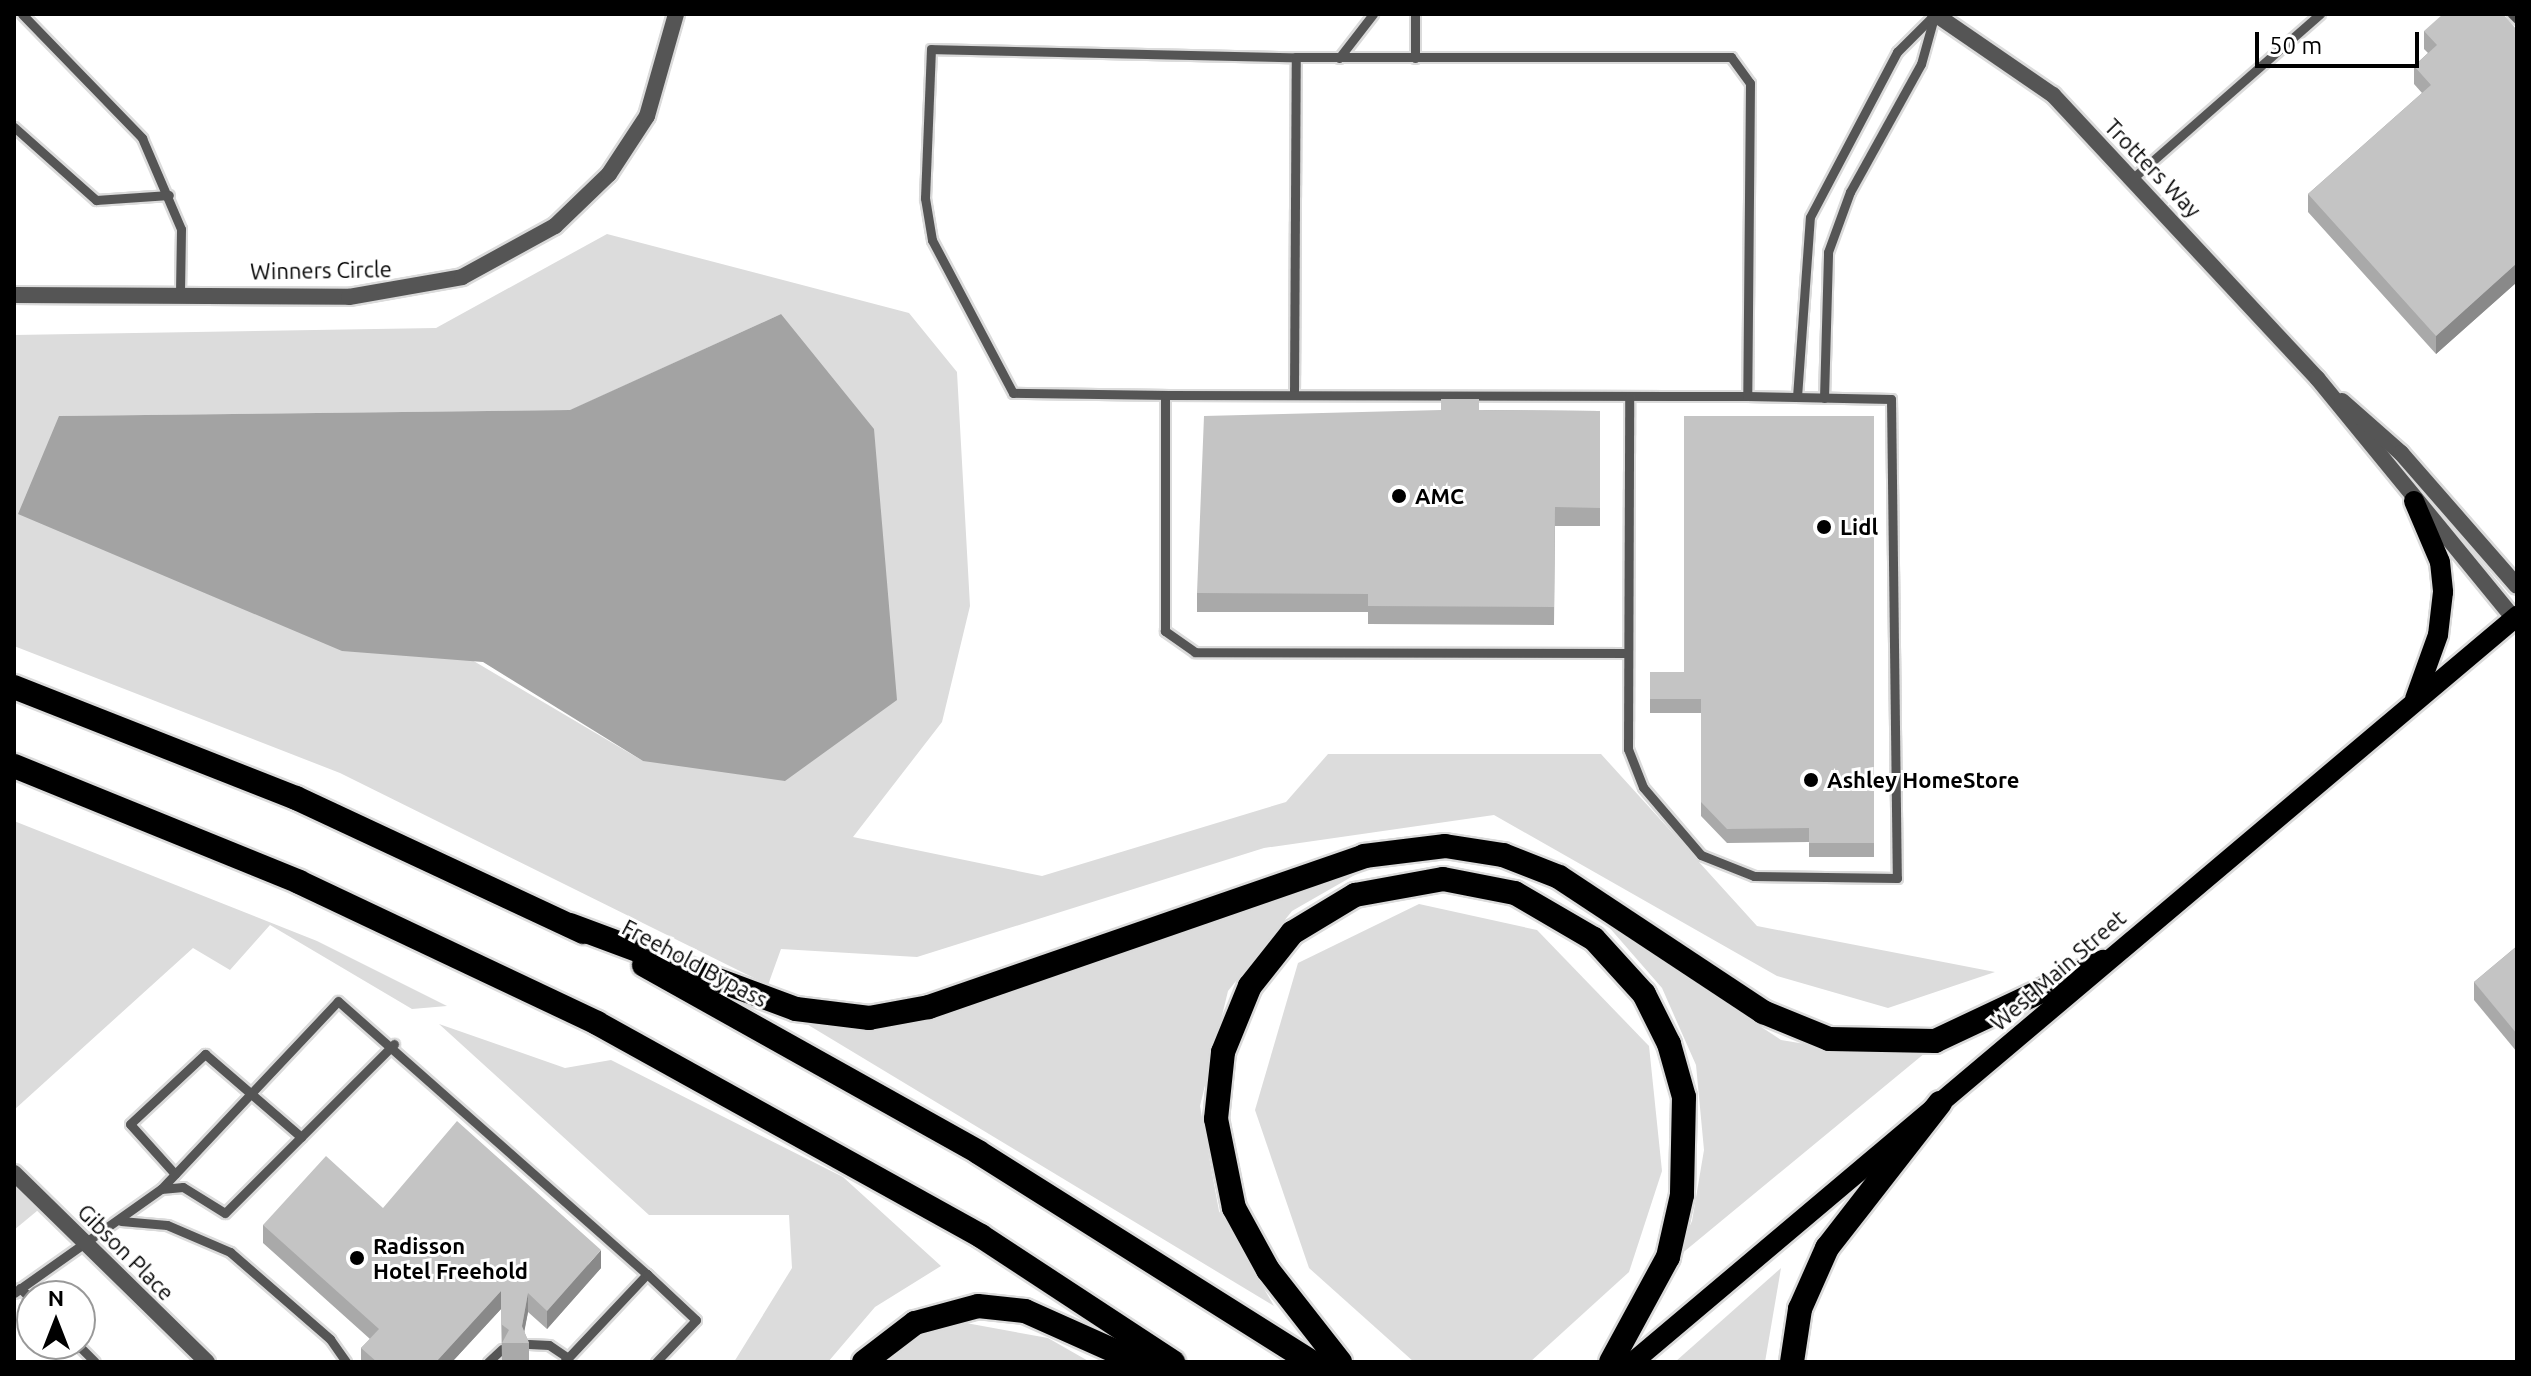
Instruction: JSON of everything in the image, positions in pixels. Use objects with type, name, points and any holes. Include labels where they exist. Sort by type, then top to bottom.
[{"type":"highway","name":"Freehold Bypass","points":[[14,687],[296,798],[570,925],[978,1152],[1312,1362]]},
{"type":"highway","points":[[14,766],[299,882],[597,1023],[926,1204],[1173,1362]]},
{"type":"highway","points":[[570,925],[796,1009],[869,1018],[929,1007],[1364,856],[1445,846],[1503,855],[1559,877],[1763,1012],[1829,1039],[1935,1041],[2103,962]]},
{"type":"highway","points":[[1340,1362],[1268,1270],[1234,1208],[1216,1119],[1223,1052],[1250,986],[1292,933],[1355,895],[1443,879],[1515,893],[1594,939],[1644,994],[1669,1044],[1684,1097],[1682,1195],[1668,1257],[1611,1362]]},
{"type":"highway","points":[[1792,1362],[1800,1309],[1827,1248],[1940,1103]]},
{"type":"highway","points":[[864,1362],[915,1323],[978,1306],[1044,1317],[1139,1362]]},
{"type":"main road","points":[[2413,703],[2438,635],[2443,592],[2440,562],[2414,501]]},
{"type":"main road","name":"West Main Street","points":[[1633,1362],[2103,962],[2516,618]]},
{"type":"street","name":"Winners Circle","points":[[14,295],[395,293],[462,277],[521,249],[582,200],[632,142],[659,84],[676,14]]},
{"type":"street","name":"Trotters Way","points":[[1935,14],[2053,95],[2317,378],[2414,501],[2516,618]]},
{"type":"street","name":"Trotters Way","points":[[2317,378],[2401,453],[2517,586]]},
{"type":"street","name":"Gibson Place","points":[[14,1173],[207,1362]]},
{"type":"lane","points":[[22,14],[142,138],[181,229],[180,292]]},
{"type":"lane","points":[[1339,58],[1373,14]]},
{"type":"lane","points":[[1415,14],[1415,58]]},
{"type":"lane","points":[[1797,397],[1810,217],[1897,52],[1935,14]]},
{"type":"lane","points":[[1824,398],[1834,231],[1921,64],[1935,14]]},
{"type":"lane","points":[[2132,179],[2320,14]]},
{"type":"lane","points":[[2512,14],[2517,19]]},
{"type":"lane","points":[[1629,396],[1628,749],[1667,823],[1701,855],[1754,876],[1897,878],[1891,399],[1747,396],[1013,393],[932,240],[925,198],[931,49],[1339,58],[1731,57],[1750,83],[1747,396]]},
{"type":"lane","points":[[1294,395],[1296,57]]},
{"type":"lane","points":[[14,127],[96,200],[169,195]]},
{"type":"lane","points":[[1165,395],[1165,631],[1195,652],[1628,653]]},
{"type":"lane","points":[[31,1280],[82,1242],[121,1221],[161,1189],[338,1001],[394,1044],[696,1320],[656,1362]]},
{"type":"lane","points":[[161,1189],[183,1187],[225,1213],[394,1044]]},
{"type":"lane","points":[[175,1174],[130,1124],[205,1054],[301,1137]]},
{"type":"lane","points":[[121,1221],[167,1225],[220,1246],[330,1339],[346,1362]]},
{"type":"lane","points":[[529,1344],[549,1345],[566,1360],[647,1274]]},
{"type":"lane","points":[[488,1362],[502,1349]]},
{"type":"shaded area","points":[[607,234],[909,313],[957,372],[970,606],[942,722],[853,837],[1042,876],[1286,802],[1328,754],[1601,754],[1757,926],[1995,972],[1888,1008],[1777,976],[1494,815],[1264,848],[917,957],[781,949],[768,985],[340,773],[14,646],[14,335],[436,328]],"holes":[[[781,314],[643,761],[59,416],[571,410]]]},
{"type":"shaded area","points":[[781,314],[874,429],[897,700],[785,781],[643,761],[483,662],[342,651],[18,514],[59,416],[570,410]]},
{"type":"shaded area","points":[[14,821],[317,941],[447,1006],[412,1009],[270,925],[230,970],[193,948],[14,1110]]},
{"type":"shaded area","points":[[1360,872],[1292,911],[1228,991],[1200,1106],[1219,1211],[1274,1306],[800,1020],[878,1026]]},
{"type":"shaded area","points":[[1419,904],[1537,930],[1649,1046],[1662,1171],[1629,1272],[1530,1362],[1414,1362],[1309,1268],[1255,1110],[1298,963]]},
{"type":"shaded area","points":[[1608,926],[1781,1040],[1865,1054],[1925,1053],[1674,1260],[1692,1221],[1704,1150],[1696,1065],[1662,988]]},
{"type":"shaded area","points":[[439,1024],[565,1068],[611,1060],[843,1177],[941,1266],[875,1307],[828,1362],[734,1362],[792,1268],[789,1215],[649,1215]]},
{"type":"shaded area","points":[[14,1179],[43,1206],[14,1230]]},
{"type":"shaded area","points":[[1781,1268],[1765,1362],[1675,1362]]},
{"type":"shaded area","points":[[955,1321],[1048,1338],[1090,1362],[887,1362],[908,1340]]},
{"type":"building","points":[[2443,14],[2503,14],[2517,30],[2517,263],[2436,336],[2308,194],[2431,85],[2414,66],[2437,45],[2424,31]]},
{"type":"building","name":"AMC","points":[[1441,399],[1479,399],[1479,410],[1600,411],[1600,508],[1555,507],[1554,607],[1368,606],[1368,594],[1197,593],[1204,416],[1441,410]]},
{"type":"building","points":[[1684,416],[1874,416],[1874,843],[1809,843],[1809,828],[1727,829],[1701,802],[1701,699],[1650,699],[1650,672],[1684,672]]},
{"type":"building","points":[[2517,946],[2517,1034],[2474,982]]},
{"type":"building","name":"Radisson Hotel Freehold","points":[[457,1121],[601,1250],[547,1311],[528,1293],[522,1326],[529,1343],[502,1343],[509,1330],[501,1324],[501,1291],[436,1362],[377,1362],[361,1348],[379,1329],[263,1225],[326,1156],[383,1208]]},
{"type":"place","name":"AMC","points":[[1399,496]]},
{"type":"place","name":"Lidl","points":[[1824,527]]},
{"type":"place","name":"Ashley HomeStore","points":[[1811,780]]},
{"type":"place","name":"Radisson Hotel Freehold","points":[[357,1258]]}]
